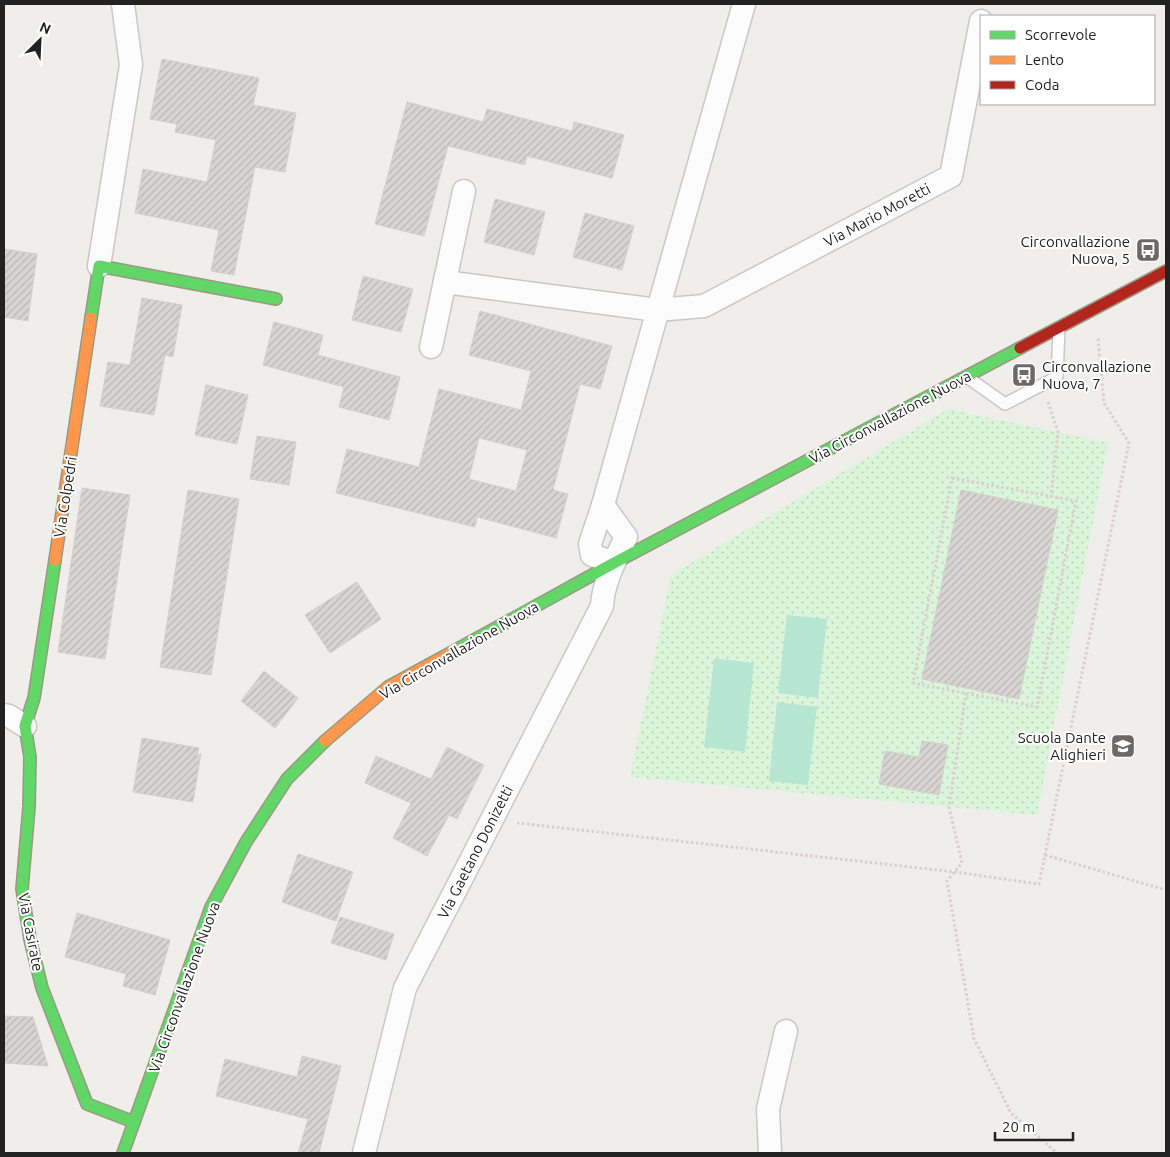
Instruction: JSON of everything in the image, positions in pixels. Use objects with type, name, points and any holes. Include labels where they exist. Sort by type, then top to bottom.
[{"type":"main road","points":[[99,266],[276,299]]},
{"type":"main road","name":"Via Colpedri","points":[[25,726],[34,698],[99,266]]},
{"type":"main road","name":"Via Circonvallazione Nuova","points":[[123,1153],[211,907],[246,842],[287,779],[330,736],[388,687],[614,563],[1166,271]]},
{"type":"main road","name":"Via Casirate","points":[[25,726],[30,757],[29,807],[22,889],[30,939],[42,988],[87,1104],[134,1122]]},
{"type":"street","name":"Via Colpedri","points":[[99,266],[131,65],[123,4]]},
{"type":"street","points":[[614,563],[626,537],[603,506],[744,4]]},
{"type":"street","name":"Via Mario Moretti","points":[[445,282],[657,310],[704,306],[951,176],[980,26]]},
{"type":"street","points":[[431,347],[464,191]]},
{"type":"street","name":"Via Gaetano Donizetti","points":[[364,1153],[405,988],[602,606],[602,597],[614,563]]},
{"type":"street","points":[[4,715],[25,726]]},
{"type":"street","points":[[770,1153],[768,1109],[786,1031]]},
{"type":"lane","points":[[967,377],[1005,404],[1043,385],[1057,377],[1059,328]]},
{"type":"path","points":[[491,820],[955,872],[1039,884],[1128,443],[1104,403],[1097,332],[1088,313]]},
{"type":"path","points":[[1043,385],[1058,432],[1050,497]]},
{"type":"path","points":[[952,478],[1050,497],[1076,502],[1037,707],[913,683],[952,478]]},
{"type":"path","points":[[966,693],[949,807],[962,863],[947,881],[974,1039],[1011,1113],[1057,1153]]},
{"type":"path","points":[[1045,855],[1166,890]]},
{"type":"green space","points":[[948,409],[1108,443],[1037,815],[630,777],[671,575]]},
{"type":"green space","points":[[787,615],[827,619],[818,698],[778,693]]},
{"type":"green space","points":[[714,658],[754,663],[745,752],[704,747]]},
{"type":"green space","points":[[777,702],[817,707],[808,785],[769,781]]},
{"type":"building","points":[[162,59],[259,78],[253,105],[296,113],[285,172],[255,167],[234,275],[211,271],[219,230],[135,213],[143,169],[207,182],[216,140],[175,132],[177,124],[150,119]]},
{"type":"building","points":[[407,102],[483,122],[487,109],[572,131],[574,122],[624,135],[612,178],[527,156],[525,165],[448,146],[424,236],[375,224]]},
{"type":"building","points":[[495,199],[545,212],[534,255],[484,242]]},
{"type":"building","points":[[585,213],[634,226],[622,270],[573,257]]},
{"type":"building","points":[[4,249],[37,254],[28,321],[4,317]]},
{"type":"building","points":[[363,276],[413,289],[401,332],[352,320]]},
{"type":"building","points":[[142,298],[182,305],[173,357],[165,355],[154,415],[100,406],[108,362],[130,365]]},
{"type":"building","points":[[480,311],[612,346],[600,389],[580,384],[553,490],[568,494],[556,538],[477,517],[475,527],[336,493],[347,449],[419,467],[439,389],[521,410],[531,371],[469,355]],"holes":[[[479,438],[527,450],[516,491],[469,479]]]},
{"type":"building","points":[[274,322],[323,335],[318,355],[400,377],[389,420],[339,407],[344,387],[263,365]]},
{"type":"building","points":[[206,385],[248,395],[237,444],[195,435]]},
{"type":"building","points":[[257,436],[296,442],[289,485],[250,479]]},
{"type":"building","points":[[82,488],[130,495],[105,659],[58,652]]},
{"type":"building","points":[[188,490],[239,499],[211,675],[160,667]]},
{"type":"building","points":[[961,490],[1058,510],[1019,699],[922,679]]},
{"type":"building","points":[[357,582],[381,619],[330,653],[305,615]]},
{"type":"building","points":[[264,671],[298,698],[275,728],[241,701]]},
{"type":"building","points":[[142,738],[199,748],[197,757],[201,753],[193,802],[133,792]]},
{"type":"building","points":[[922,741],[948,745],[939,795],[879,784],[885,751],[919,757]]},
{"type":"building","points":[[447,747],[484,765],[457,819],[449,815],[427,856],[393,838],[411,803],[365,783],[376,756],[431,779]]},
{"type":"building","points":[[298,854],[353,872],[336,921],[282,902]]},
{"type":"building","points":[[77,913],[170,940],[155,995],[123,986],[126,974],[65,957]]},
{"type":"building","points":[[340,917],[394,934],[386,960],[331,943]]},
{"type":"building","points":[[4,1016],[33,1017],[48,1066],[4,1063]]},
{"type":"building","points":[[302,1056],[341,1066],[319,1153],[298,1153],[308,1119],[216,1096],[225,1059],[297,1077]]},
{"type":"traffic: fast","points":[[91,318],[99,266],[276,299]]},
{"type":"traffic: fast","points":[[456,650],[614,563],[1020,348]]},
{"type":"traffic: fast","points":[[55,560],[34,698],[25,726],[30,757],[29,807],[22,889],[30,939],[42,988],[87,1104],[134,1122]]},
{"type":"traffic: fast","points":[[123,1153],[211,907],[246,842],[287,779],[325,741]]},
{"type":"traffic: slow","points":[[55,560],[91,318]]},
{"type":"traffic: slow","points":[[325,741],[388,687],[456,650]]},
{"type":"traffic: jam","points":[[1020,348],[1166,271]]},
{"type":"place","name":"Circonvallazione Nuova, 5","points":[[1148,250]]},
{"type":"place","name":"Circonvallazione Nuova, 7","points":[[1024,375]]},
{"type":"place","name":"Scuola Dante Alighieri","points":[[1123,746]]}]
